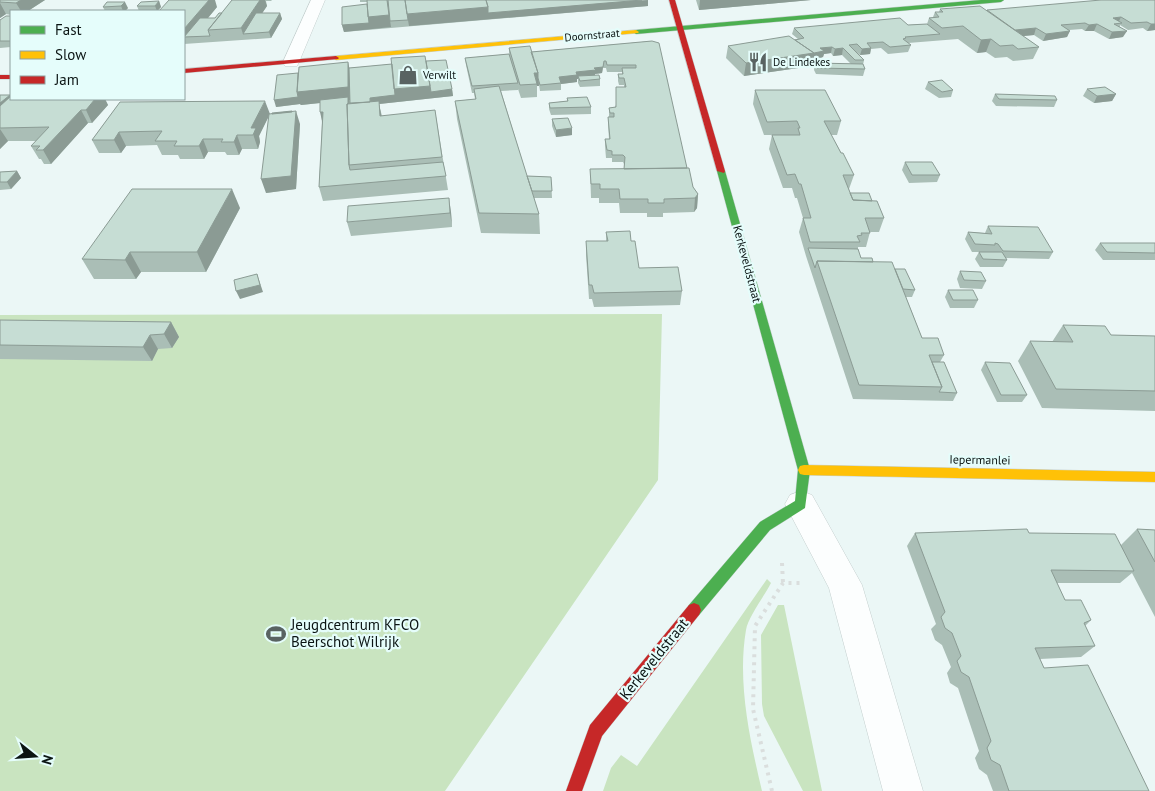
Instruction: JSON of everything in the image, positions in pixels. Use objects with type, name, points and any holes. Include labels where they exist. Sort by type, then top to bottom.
[{"type":"street","points":[[291,62],[318,0]]},
{"type":"street","name":"Kerkeveldstraat","points":[[574,791],[596,731],[726,570],[765,526],[801,504],[804,470],[672,0]]},
{"type":"street","name":"Doornstraat","points":[[185,71],[1001,0]]},
{"type":"street","name":"Iepermanlei","points":[[804,470],[1155,477]]},
{"type":"street","points":[[801,504],[845,585],[902,791]]},
{"type":"path","points":[[772,791],[753,709],[755,626],[783,583],[845,585]]},
{"type":"green space","name":"Jeugdcentrum KFCO Beerschot Wilrijk","points":[[662,314],[658,480],[445,791],[0,791],[0,315]]},
{"type":"green space","points":[[767,579],[771,583],[747,625],[743,670],[749,732],[762,791],[603,791],[611,768],[621,755],[637,766]]},
{"type":"green space","points":[[778,605],[784,605],[822,791],[803,791],[764,716],[762,704],[761,635]]},
{"type":"building","points":[[0,0],[21,0],[16,3],[0,2]]},
{"type":"building","points":[[169,0],[209,0],[185,28],[185,10],[160,10]]},
{"type":"building","points":[[232,0],[260,0],[241,28],[208,30]]},
{"type":"building","points":[[367,0],[387,0],[389,15],[368,17]]},
{"type":"building","points":[[388,0],[405,0],[408,20],[390,21]]},
{"type":"building","points":[[405,0],[486,0],[488,7],[407,14]]},
{"type":"building","points":[[486,0],[642,0],[488,13]]},
{"type":"building","points":[[1101,0],[1155,0],[1155,24],[1147,22],[1131,23],[1121,17],[1113,18],[1122,23],[1114,24],[1127,31],[1112,32],[1097,24],[1089,25],[1085,23],[1061,25],[1070,31],[1046,34],[1036,28],[1015,30],[987,10]]},
{"type":"building","points":[[159,1],[155,6],[137,6],[141,2]]},
{"type":"building","points":[[107,2],[125,2],[121,6],[103,7]]},
{"type":"building","points":[[367,4],[369,23],[342,25],[342,7]]},
{"type":"building","points":[[980,6],[1039,47],[1018,49],[1013,45],[1000,46],[991,39],[981,40],[963,26],[942,28],[929,18],[939,17],[935,12],[943,12],[940,9]]},
{"type":"building","points":[[219,13],[222,13],[208,30],[210,36],[185,37],[200,18],[215,18]]},
{"type":"building","points":[[256,13],[280,13],[269,32],[243,34]]},
{"type":"building","points":[[10,16],[10,41],[0,41],[0,20]]},
{"type":"building","points":[[900,18],[908,25],[927,24],[940,34],[905,37],[903,39],[911,45],[890,47],[883,42],[867,43],[871,48],[862,49],[857,44],[849,45],[864,60],[855,60],[843,48],[820,48],[824,51],[814,53],[795,40],[804,38],[794,28]]},
{"type":"building","points":[[789,36],[814,53],[746,63],[728,46]]},
{"type":"building","points":[[652,41],[659,43],[687,168],[624,169],[625,157],[623,155],[612,155],[612,151],[607,150],[605,139],[610,139],[608,117],[614,117],[614,113],[610,113],[609,108],[616,107],[616,87],[626,87],[624,78],[619,78],[618,74],[623,74],[622,68],[636,68],[636,65],[607,65],[606,61],[604,61],[603,67],[594,68],[596,70],[576,72],[577,75],[559,77],[561,83],[540,85],[531,52]]},
{"type":"building","points":[[530,46],[538,73],[534,73],[537,84],[520,85],[509,48]]},
{"type":"building","points":[[509,54],[518,83],[472,86],[465,58]]},
{"type":"building","points":[[425,56],[430,86],[394,89],[391,58]]},
{"type":"building","points":[[446,60],[452,89],[431,92],[426,61]]},
{"type":"building","points":[[348,62],[348,87],[297,92],[299,67]]},
{"type":"building","points":[[815,63],[863,64],[865,69],[817,68]]},
{"type":"building","points":[[392,64],[395,95],[370,98],[370,102],[350,103],[349,68]]},
{"type":"building","points":[[298,73],[298,97],[274,100],[277,75]]},
{"type":"building","points":[[599,75],[600,79],[580,81],[578,76]]},
{"type":"building","points":[[942,80],[953,90],[942,92],[928,82]]},
{"type":"building","points":[[499,86],[539,214],[479,213],[455,101],[476,99],[474,89]]},
{"type":"building","points":[[1105,87],[1116,94],[1097,96],[1087,89]]},
{"type":"building","points":[[755,90],[825,90],[841,121],[824,121],[854,175],[843,175],[853,200],[877,201],[884,218],[865,218],[870,233],[861,233],[862,235],[857,236],[860,242],[810,242],[803,218],[811,218],[801,184],[799,184],[795,174],[787,175],[772,135],[800,135],[798,128],[800,128],[797,121],[767,122]]},
{"type":"building","points":[[995,94],[1055,96],[1057,100],[999,99]]},
{"type":"building","points":[[0,95],[10,95],[0,103]]},
{"type":"building","points":[[10,97],[10,100],[94,100],[86,110],[81,110],[43,150],[36,150],[40,146],[31,146],[49,127],[0,128],[0,106]]},
{"type":"building","points":[[348,97],[350,170],[443,162],[446,176],[319,187],[323,112],[320,112],[320,100]]},
{"type":"building","points":[[587,97],[591,107],[550,108],[549,103],[568,101],[567,98]]},
{"type":"building","points":[[265,101],[251,128],[256,128],[253,135],[237,135],[234,142],[221,142],[223,139],[203,139],[199,146],[174,146],[177,141],[155,141],[162,131],[119,132],[114,140],[92,140],[120,102]]},
{"type":"building","points":[[379,101],[380,116],[435,110],[442,157],[349,165],[347,104]]},
{"type":"building","points":[[296,111],[291,176],[261,179],[269,114]]},
{"type":"building","points":[[292,112],[272,114],[272,113]]},
{"type":"building","points":[[568,118],[572,128],[556,130],[552,119]]},
{"type":"building","points":[[905,162],[932,162],[940,175],[912,175]]},
{"type":"building","points":[[689,168],[693,187],[698,194],[695,198],[664,199],[664,203],[648,203],[648,199],[620,199],[619,189],[600,189],[600,184],[591,184],[590,169]]},
{"type":"building","points":[[17,171],[7,182],[0,182],[0,172]]},
{"type":"building","points":[[527,176],[551,177],[552,191],[532,191]]},
{"type":"building","points":[[132,189],[232,189],[197,252],[130,252],[125,260],[82,259]]},
{"type":"building","points":[[850,193],[869,193],[872,201],[853,200]]},
{"type":"building","points":[[449,198],[450,213],[347,222],[348,206]]},
{"type":"building","points":[[988,226],[1038,227],[1053,252],[1003,251],[995,243],[995,245],[975,244],[968,232],[992,234]]},
{"type":"building","points":[[630,231],[631,241],[635,241],[639,268],[678,267],[682,291],[594,293],[592,285],[589,285],[586,241],[608,241],[606,232]]},
{"type":"building","points":[[1100,243],[1155,243],[1155,253],[1107,252]]},
{"type":"building","points":[[808,248],[858,249],[861,258],[872,258],[873,262],[817,261],[815,268]]},
{"type":"building","points":[[979,252],[1002,252],[1007,260],[983,259]]},
{"type":"building","points":[[817,261],[892,262],[922,338],[938,338],[944,355],[929,355],[942,387],[859,385]]},
{"type":"building","points":[[895,269],[905,269],[915,290],[903,289]]},
{"type":"building","points":[[960,271],[981,272],[986,281],[964,280]]},
{"type":"building","points":[[257,274],[260,285],[236,291],[234,280]]},
{"type":"building","points":[[948,290],[973,290],[978,300],[953,300]]},
{"type":"building","points":[[0,320],[171,322],[164,334],[150,335],[143,347],[0,345]]},
{"type":"building","points":[[1063,325],[1105,326],[1111,335],[1155,336],[1155,391],[1056,389],[1030,341],[1073,342]]},
{"type":"building","points":[[932,362],[944,362],[957,393],[939,392],[942,387]]},
{"type":"building","points":[[985,362],[1010,363],[1027,395],[1001,395]]},
{"type":"building","points":[[1027,529],[1029,533],[1115,534],[1134,571],[1051,570],[1065,600],[1081,600],[1091,620],[1084,623],[1095,646],[1035,648],[1044,668],[1088,665],[1149,791],[1009,791],[1000,765],[991,760],[987,748],[991,741],[969,677],[961,672],[957,661],[961,656],[952,633],[945,628],[941,617],[945,612],[915,533]]},
{"type":"building","points":[[1137,529],[1155,530],[1155,562]]},
{"type":"traffic: fast","points":[[636,32],[1001,0]]},
{"type":"traffic: fast","points":[[694,610],[765,526],[801,504],[804,470],[721,171]]},
{"type":"traffic: slow","points":[[336,58],[636,32]]},
{"type":"traffic: slow","points":[[804,470],[1155,477]]},
{"type":"traffic: jam","points":[[672,0],[721,171]]},
{"type":"traffic: jam","points":[[185,71],[336,58]]},
{"type":"traffic: jam","points":[[0,77],[10,77]]},
{"type":"traffic: jam","points":[[574,791],[596,731],[694,610]]},
{"type":"place","name":"De Lindekes","points":[[758,62]]},
{"type":"place","name":"Verwilt","points":[[408,75]]},
{"type":"place","name":"Jeugdcentrum KFCO Beerschot Wilrijk","points":[[276,634]]}]
